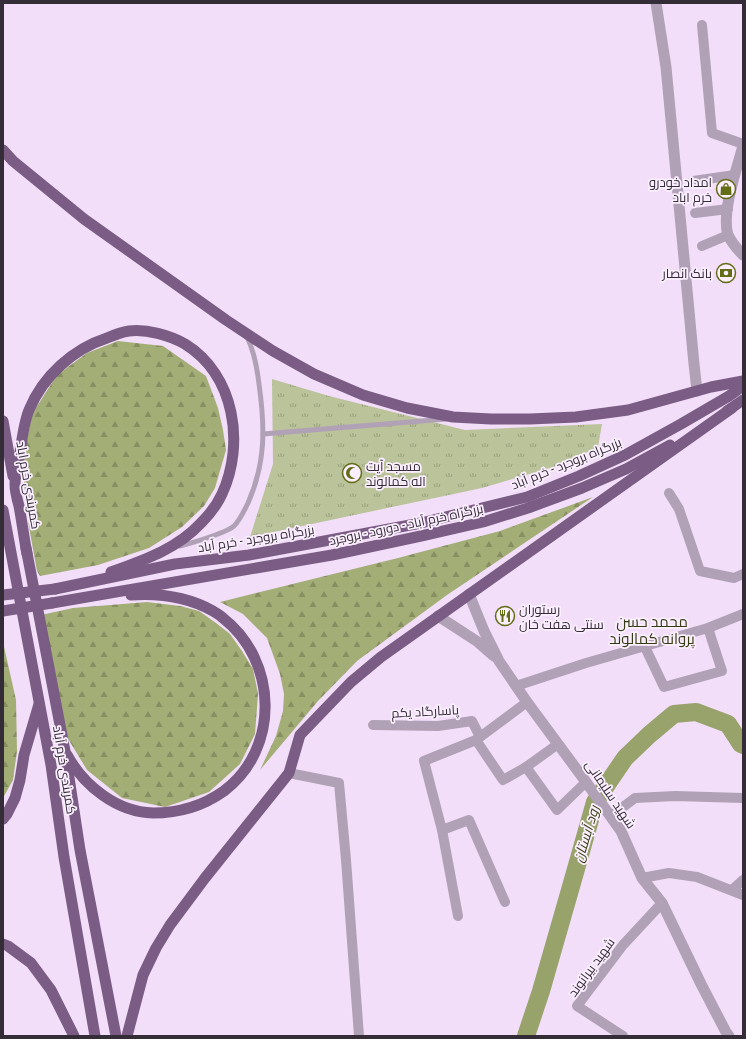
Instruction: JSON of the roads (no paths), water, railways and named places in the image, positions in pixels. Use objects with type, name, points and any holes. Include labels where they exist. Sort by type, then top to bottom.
[{"type":"highway","points":[[3,150],[13,161],[84,219],[273,352],[314,374],[363,395],[407,408],[453,417],[530,419],[576,416],[628,410],[711,387],[743,381]]},
{"type":"highway","points":[[27,550],[15,484],[22,440],[29,411],[47,378],[73,354],[99,340],[128,331],[156,332],[184,344],[203,358],[216,375],[228,401],[234,424],[234,446],[231,470],[222,495],[212,511],[188,536],[169,548],[125,567],[71,586]]},
{"type":"highway","name":"بزرگراه بروجرد - خرم آباد","points":[[3,595],[55,589],[175,564],[248,555],[422,523],[527,497],[625,455],[729,396],[743,386]]},
{"type":"highway","name":"بزرگراه خرم آباد - دورود - بروجرد","points":[[3,611],[332,555],[483,522],[576,491],[626,469],[682,438],[743,400]]},
{"type":"highway","points":[[127,1036],[143,975],[156,948],[170,925],[200,884],[289,772],[300,735],[325,708],[351,682],[369,667],[438,616],[732,408]]},
{"type":"highway","name":"کمربندی خرم اباد","points":[[3,421],[27,550]]},
{"type":"highway","name":"کمربندی خرم آباد","points":[[3,510],[40,701],[64,857],[95,1036]]},
{"type":"highway","points":[[3,538],[12,558]]},
{"type":"highway","name":"کمربندی خرم آباد","points":[[27,550],[65,751],[80,850],[116,1036]]},
{"type":"highway","points":[[63,600],[156,594],[183,598],[202,605],[223,617],[236,630],[250,649],[260,668],[265,693],[266,710],[262,734],[256,752],[245,770],[233,784],[214,798],[192,808],[167,813],[143,812],[121,806],[100,793],[82,777],[65,751]]},
{"type":"highway","points":[[3,820],[15,798],[20,780],[24,755],[40,701]]},
{"type":"highway","points":[[3,944],[31,963],[51,990],[74,1036]]},
{"type":"street","points":[[656,3],[666,67],[697,391]]},
{"type":"street","points":[[702,25],[712,133],[743,145],[729,196],[726,226],[734,246],[743,255]]},
{"type":"street","points":[[693,181],[735,175]]},
{"type":"street","points":[[695,213],[728,209]]},
{"type":"street","points":[[702,246],[728,234]]},
{"type":"street","points":[[669,493],[679,509],[700,571],[734,578],[743,574]]},
{"type":"street","name":"شهید سلیمانی","points":[[469,594],[484,631],[499,661],[621,831],[642,878],[662,903],[726,1035]]},
{"type":"street","points":[[516,686],[586,663],[708,628],[743,614]]},
{"type":"street","name":"شهید سلیمانی","points":[[438,616],[478,642],[499,661]]},
{"type":"street","points":[[645,647],[664,687],[722,671],[708,628]]},
{"type":"street","points":[[458,916],[442,830],[424,761],[478,738],[527,702]]},
{"type":"street","name":"پاسارگاد یکم","points":[[373,725],[438,726],[472,721],[478,738]]},
{"type":"street","points":[[478,738],[503,780],[526,767],[558,744]]},
{"type":"street","points":[[526,767],[556,810],[586,782]]},
{"type":"street","points":[[289,772],[339,783],[359,1036]]},
{"type":"street","points":[[610,816],[635,798],[675,796],[743,798]]},
{"type":"street","points":[[442,830],[470,820],[505,902]]},
{"type":"street","points":[[642,878],[669,873],[697,877],[743,895]]},
{"type":"street","points":[[732,890],[743,880]]},
{"type":"street","name":"شهید بیرانوند","points":[[622,1036],[577,1006],[623,945],[662,903]]},
{"type":"lane","points":[[169,548],[208,538],[233,528],[241,516],[252,493],[259,472],[263,452],[263,434],[257,370],[251,345],[244,332]]},
{"type":"lane","points":[[263,434],[467,418]]},
{"type":"waterway","name":"رود آبستان","points":[[526,1036],[541,991],[595,802],[625,758],[674,714],[696,712],[728,724],[743,745]]},
{"type":"place","name":"امداد خودرو خرم اباد","points":[[726,189]]},
{"type":"place","name":"بانک انصار","points":[[726,273]]},
{"type":"place","name":"مسجد آیت اله کمالوند","points":[[352,473]]},
{"type":"place","name":"رستوران سنتی هفت خان","points":[[505,616]]},
{"type":"district","name":"محمد حسن پروانه کمالوند","points":[[652,630]]}]
